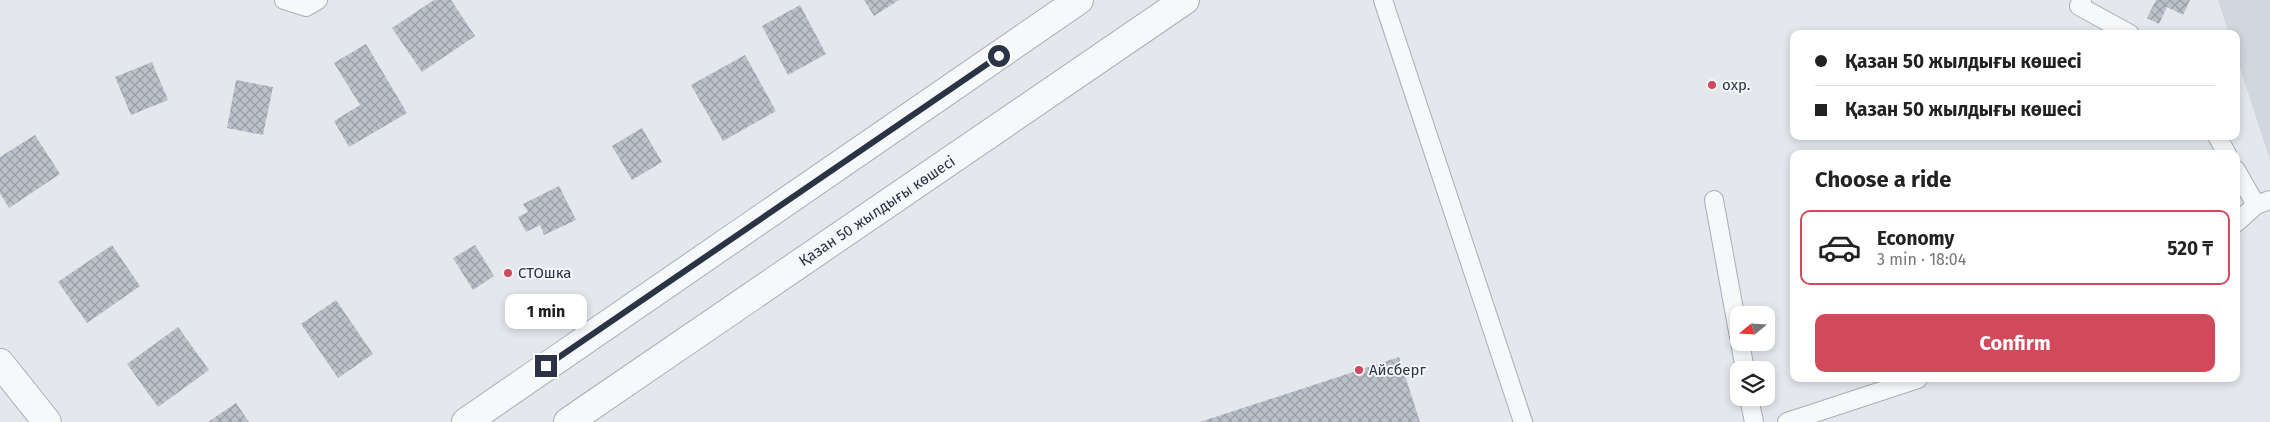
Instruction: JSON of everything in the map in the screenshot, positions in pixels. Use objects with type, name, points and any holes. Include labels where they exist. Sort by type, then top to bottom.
[{"type":"street","points":[[466,422],[1079,0]]},
{"type":"street","name":"Қазан 50 жылдығы көшесі","points":[[573,421],[1185,0]]},
{"type":"street","points":[[0,363],[47,422]]},
{"type":"lane","points":[[284,0],[306,7],[318,0]]},
{"type":"lane","points":[[1383,0],[1523,422]]},
{"type":"lane","points":[[2082,0],[2079,6],[2123,30]]},
{"type":"lane","points":[[2240,175],[2263,203],[2240,220]]},
{"type":"lane","points":[[1714,200],[1733,306]]},
{"type":"lane","points":[[1787,422],[1909,382]]},
{"type":"lane","points":[[1751,406],[1754,422]]},
{"type":"shaded area","points":[[2218,0],[2270,0],[2270,160],[2240,68],[2240,30],[2228,30]]},
{"type":"building","points":[[434,0],[451,0],[475,36],[422,72],[392,28]]},
{"type":"building","points":[[864,0],[899,0],[874,16]]},
{"type":"building","points":[[2156,0],[2190,0],[2183,15],[2167,7],[2159,24],[2147,18]]},
{"type":"building","points":[[800,5],[826,54],[788,75],[762,26]]},
{"type":"building","points":[[366,44],[407,113],[349,147],[334,121],[360,105],[334,63]]},
{"type":"building","points":[[745,55],[776,111],[723,141],[691,85]]},
{"type":"building","points":[[152,62],[168,100],[131,115],[115,77]]},
{"type":"building","points":[[236,80],[273,87],[263,135],[227,128]]},
{"type":"building","points":[[642,128],[662,162],[632,180],[612,146]]},
{"type":"building","points":[[35,135],[60,174],[9,208],[0,193],[0,157]]},
{"type":"building","points":[[559,186],[576,220],[544,235],[540,225],[526,232],[518,217],[528,212],[523,204]]},
{"type":"building","points":[[112,245],[140,286],[87,323],[58,282]]},
{"type":"building","points":[[475,245],[494,276],[473,290],[453,258]]},
{"type":"building","points":[[336,300],[373,354],[338,378],[301,324]]},
{"type":"building","points":[[178,327],[209,370],[158,407],[127,364]]},
{"type":"building","points":[[1399,357],[1420,422],[1200,422]]},
{"type":"building","points":[[236,403],[249,422],[208,422]]},
{"type":"place","name":"охр.","points":[[1712,85]]},
{"type":"place","name":"СТОшка","points":[[508,273]]},
{"type":"place","name":"Айсберг","points":[[1359,370]]},
{"type":"route","points":[[546,366],[999,56]]}]
